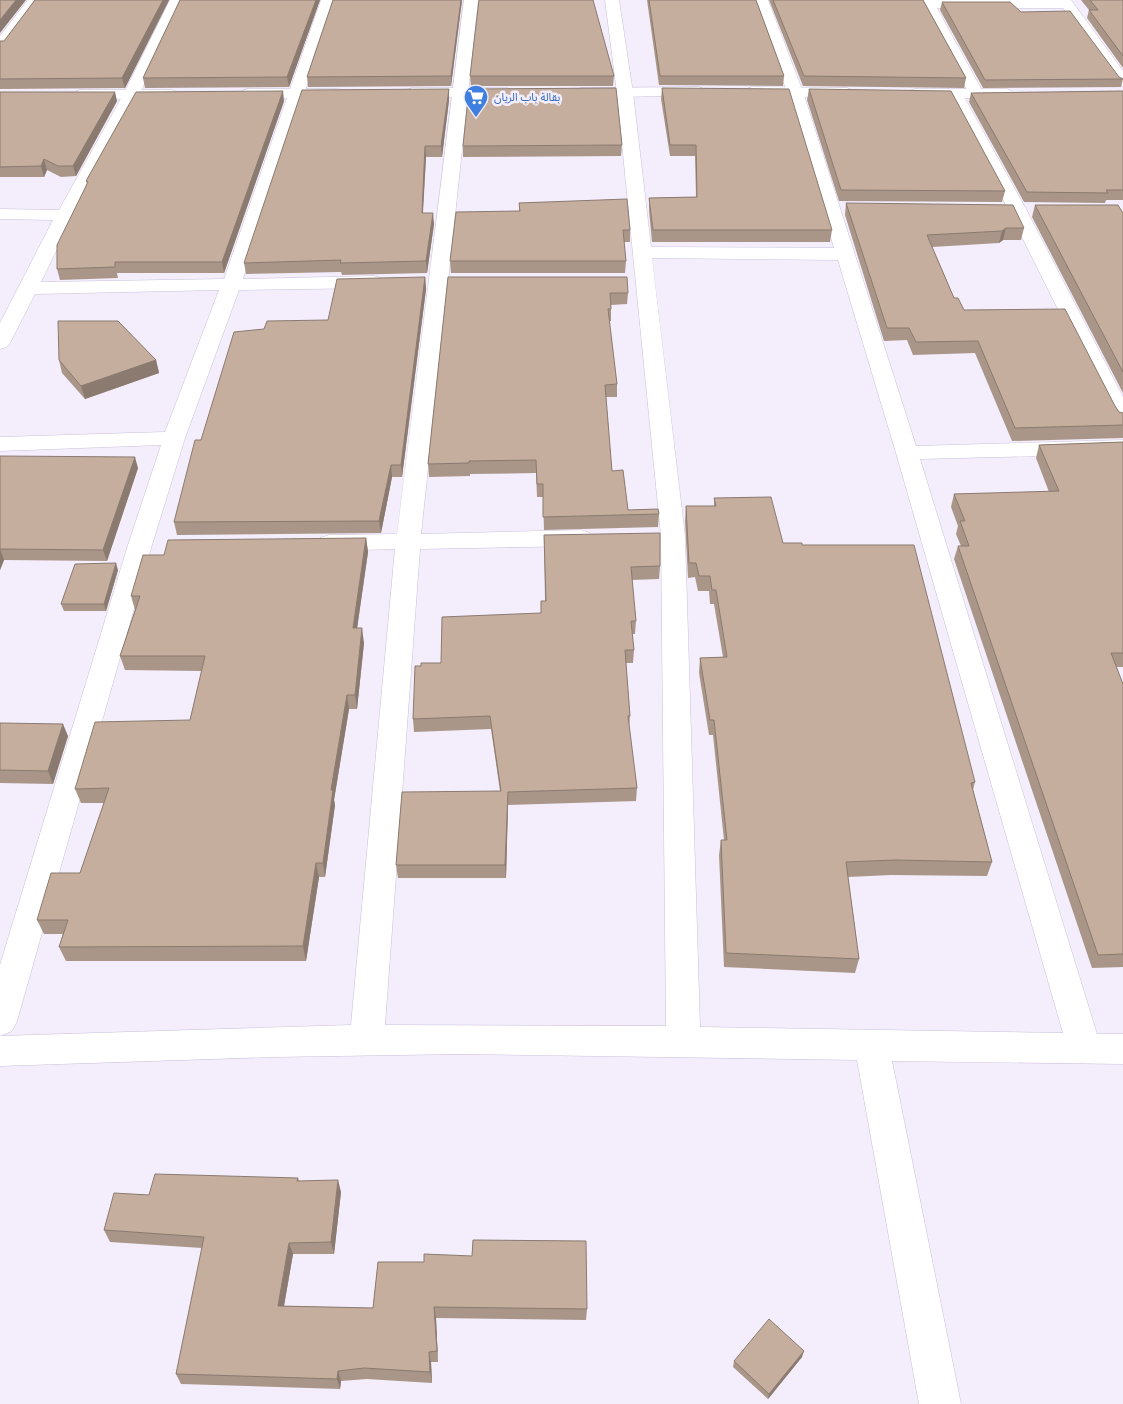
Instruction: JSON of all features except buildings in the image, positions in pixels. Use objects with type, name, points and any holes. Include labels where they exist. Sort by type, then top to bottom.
[{"type":"street","points":[[0,46],[35,0]]},
{"type":"street","points":[[0,343],[65,215],[131,95],[177,0]]},
{"type":"street","points":[[0,1020],[150,545],[174,438],[230,285],[328,0]]},
{"type":"street","points":[[367,1040],[408,542],[471,0]]},
{"type":"street","points":[[612,0],[625,92],[642,252],[635,281],[663,536],[683,1042]]},
{"type":"street","points":[[760,0],[841,208],[846,254],[1085,1049]]},
{"type":"street","points":[[976,94],[926,2],[1066,2],[1123,80]]},
{"type":"street","points":[[567,93],[714,92]]},
{"type":"street","points":[[741,92],[865,93]]},
{"type":"street","points":[[393,94],[518,93]]},
{"type":"street","points":[[228,94],[354,94]]},
{"type":"street","points":[[895,94],[1025,94]]},
{"type":"street","points":[[955,94],[1017,210],[1123,418]]},
{"type":"street","points":[[66,95],[190,95]]},
{"type":"street","points":[[998,209],[1036,210]]},
{"type":"street","points":[[0,214],[65,215]]},
{"type":"street","points":[[642,252],[846,254]]},
{"type":"street","points":[[28,288],[390,282]]},
{"type":"street","points":[[0,444],[174,438]]},
{"type":"street","points":[[907,452],[1123,448]]},
{"type":"street","points":[[309,543],[604,537]]},
{"type":"street","points":[[0,1051],[367,1040],[683,1042],[872,1047],[1123,1049]]},
{"type":"street","points":[[872,1047],[940,1404]]},
{"type":"place","name":"بقالة باب الريان","points":[[476,118]]}]
